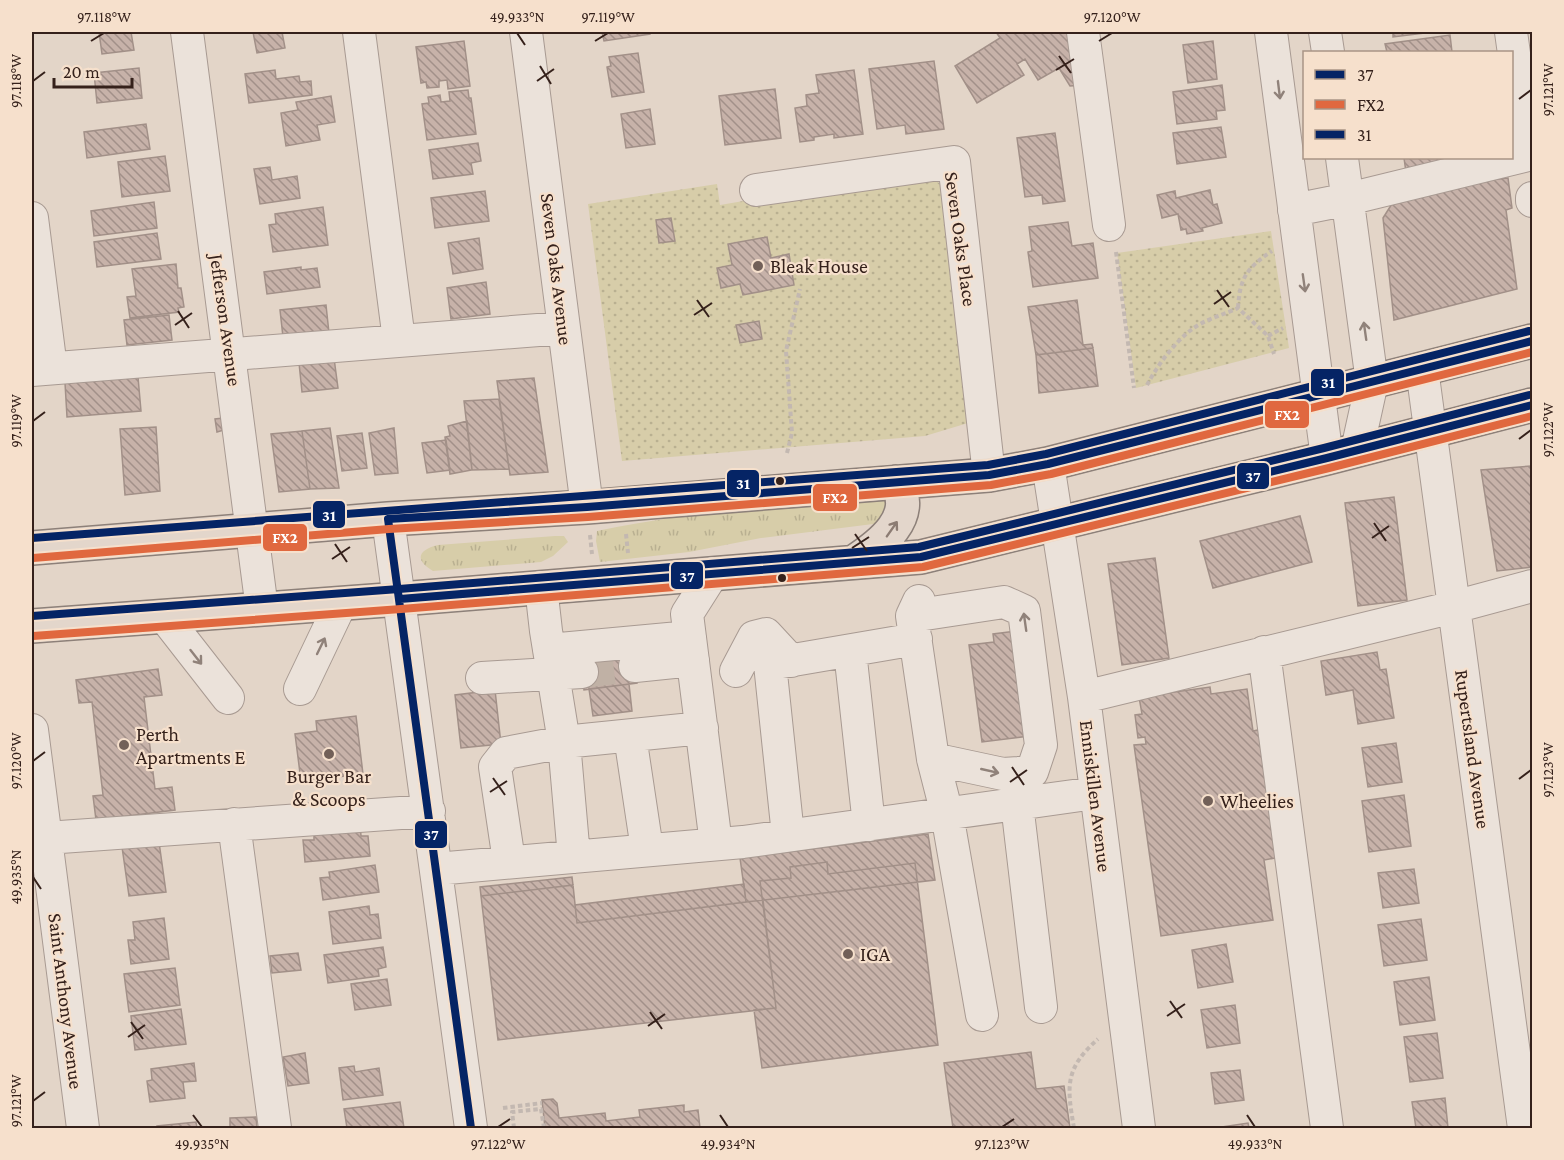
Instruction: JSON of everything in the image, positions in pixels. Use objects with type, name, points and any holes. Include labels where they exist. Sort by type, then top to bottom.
[{"type":"main road","points":[[32,548],[388,519],[587,507],[989,475],[1048,464],[1533,341]]},
{"type":"main road","points":[[32,626],[400,599],[921,556],[1342,454],[1533,405]]},
{"type":"main road","points":[[854,562],[875,548],[890,532],[900,516],[903,493],[896,482]]},
{"type":"street","name":"Jefferson Avenue","points":[[188,32],[262,609]]},
{"type":"street","points":[[359,32],[399,340]]},
{"type":"street","name":"Seven Oaks Avenue","points":[[526,32],[587,507]]},
{"type":"street","points":[[1083,32],[1109,225]]},
{"type":"street","points":[[1271,32],[1319,395],[1342,454]]},
{"type":"street","points":[[1326,32],[1328,51]]},
{"type":"street","points":[[1294,210],[1530,155],[1511,32]]},
{"type":"street","points":[[1342,159],[1372,382],[1342,454]]},
{"type":"street","name":"Seven Oaks Place","points":[[756,190],[954,162],[989,475]]},
{"type":"street","points":[[32,218],[41,369],[564,328]]},
{"type":"street","name":"Rupertsland Avenue","points":[[1422,369],[1524,1128]]},
{"type":"street","name":"Enniskillen Avenue","points":[[1048,464],[1084,697],[1139,1128]]},
{"type":"street","points":[[388,519],[471,1128]]},
{"type":"street","points":[[713,573],[687,614],[716,844]]},
{"type":"street","points":[[1084,697],[1533,586]]},
{"type":"street","points":[[540,587],[561,665],[564,742],[574,857]]},
{"type":"street","points":[[482,678],[561,665],[693,659],[736,671],[850,651],[916,619],[1004,602],[1024,611],[1041,745],[1032,772],[1003,774],[933,759]]},
{"type":"street","points":[[300,688],[341,603]]},
{"type":"street","points":[[164,616],[228,698]]},
{"type":"street","points":[[916,619],[933,759],[947,814],[982,1015]]},
{"type":"street","points":[[850,651],[869,825]]},
{"type":"street","points":[[1264,652],[1327,1128]]},
{"type":"street","points":[[635,666],[693,659]]},
{"type":"street","points":[[781,663],[788,835]]},
{"type":"street","points":[[509,861],[495,767],[506,753],[564,742],[702,728]]},
{"type":"street","name":"Saint Anthony Avenue","points":[[32,730],[38,838],[83,1128]]},
{"type":"street","points":[[630,736],[647,849]]},
{"type":"street","points":[[436,869],[716,844],[1095,794]]},
{"type":"street","points":[[1017,804],[1041,1007]]},
{"type":"street","points":[[38,838],[429,811]]},
{"type":"street","points":[[234,824],[275,1128]]},
{"type":"path","points":[[1109,225],[1113,230],[1134,388]]},
{"type":"path","points":[[1274,354],[1268,336],[1238,308],[1239,289],[1251,266],[1279,246]]},
{"type":"path","points":[[787,453],[792,433],[786,351],[800,289]]},
{"type":"path","points":[[1148,385],[1153,374],[1192,328],[1238,308]]},
{"type":"path","points":[[626,528],[628,563]]},
{"type":"path","points":[[1074,1128],[1069,1091],[1073,1069],[1084,1052],[1098,1039]]},
{"type":"path","points":[[503,1108],[542,1103]]},
{"type":"path","points":[[514,1128],[512,1112],[541,1108],[544,1128]]},
{"type":"green space","name":"Bleak House","points":[[907,173],[935,179],[946,190],[978,420],[925,436],[622,461],[588,204],[717,184],[720,205]]},
{"type":"green space","points":[[1271,231],[1289,348],[1136,388],[1117,253]]},
{"type":"green space","points":[[892,500],[881,523],[761,538],[689,552],[600,562],[596,541],[597,531],[670,518],[818,503]]},
{"type":"green space","points":[[564,536],[568,542],[553,556],[541,562],[433,571],[421,559],[426,550],[438,545]]},
{"type":"building","points":[[99,32],[131,32],[134,50],[102,54]]},
{"type":"building","points":[[253,32],[282,32],[285,48],[257,53]]},
{"type":"building","points":[[602,32],[650,32],[650,34],[604,41]]},
{"type":"building","points":[[996,32],[1070,32],[1083,85],[1070,86],[1059,68],[1038,80],[1025,59],[1017,64],[1024,75],[977,103],[955,66],[1000,38]]},
{"type":"building","points":[[1393,32],[1433,32],[1393,37]]},
{"type":"building","points":[[1450,35],[1452,51],[1387,51],[1385,44]]},
{"type":"building","points":[[464,41],[470,86],[448,89],[447,80],[439,81],[439,87],[427,88],[426,82],[421,83],[416,47]]},
{"type":"building","points":[[1213,41],[1217,79],[1188,83],[1183,45]]},
{"type":"building","points":[[638,53],[644,92],[612,97],[607,67],[611,66],[609,57]]},
{"type":"building","points":[[934,61],[944,129],[906,134],[905,125],[877,129],[869,69]]},
{"type":"building","points":[[139,68],[142,98],[97,103],[94,73]]},
{"type":"building","points":[[275,70],[276,79],[299,76],[300,82],[311,81],[312,95],[249,103],[245,74]]},
{"type":"building","points":[[854,70],[863,134],[834,138],[834,134],[800,142],[795,108],[807,106],[806,95],[819,93],[816,75]]},
{"type":"building","points":[[1222,85],[1225,110],[1216,111],[1217,119],[1177,124],[1173,92]]},
{"type":"building","points":[[775,89],[781,138],[725,145],[719,96]]},
{"type":"building","points":[[468,90],[476,134],[427,140],[422,104],[429,103],[428,97],[440,95],[441,102],[450,101],[449,92]]},
{"type":"building","points":[[331,96],[335,122],[317,125],[320,140],[286,146],[281,113],[298,110],[296,102]]},
{"type":"building","points":[[650,109],[655,144],[626,148],[621,114]]},
{"type":"building","points":[[146,124],[150,149],[87,158],[84,132]]},
{"type":"building","points":[[1221,127],[1226,157],[1177,164],[1173,133]]},
{"type":"building","points":[[1055,133],[1065,201],[1043,204],[1042,195],[1025,197],[1017,138]]},
{"type":"building","points":[[478,143],[481,161],[471,163],[473,174],[433,179],[429,150]]},
{"type":"building","points":[[165,156],[170,191],[122,197],[118,162]]},
{"type":"building","points":[[1404,159],[1452,159],[1406,172]]},
{"type":"building","points":[[270,167],[272,180],[297,176],[300,198],[260,204],[254,169]]},
{"type":"building","points":[[1508,178],[1512,208],[1506,210],[1517,289],[1394,320],[1383,218],[1395,199],[1454,184]]},
{"type":"building","points":[[1210,190],[1213,205],[1217,204],[1222,223],[1202,228],[1203,231],[1187,234],[1186,229],[1181,230],[1178,214],[1162,218],[1157,195],[1175,191],[1176,198]]},
{"type":"building","points":[[485,191],[489,221],[435,228],[431,198]]},
{"type":"building","points":[[154,202],[157,228],[94,236],[91,211]]},
{"type":"building","points":[[323,207],[328,245],[273,252],[269,225],[276,224],[275,214]]},
{"type":"building","points":[[671,218],[675,241],[659,243],[656,220]]},
{"type":"building","points":[[1068,222],[1072,246],[1093,243],[1098,278],[1033,287],[1028,252],[1032,251],[1029,227]]},
{"type":"building","points":[[157,233],[161,259],[97,267],[94,242]]},
{"type":"building","name":"Bleak House","points":[[767,237],[771,258],[789,254],[794,285],[743,295],[740,284],[721,288],[717,268],[732,265],[728,244]]},
{"type":"building","points":[[479,238],[483,269],[453,274],[448,243]]},
{"type":"building","points":[[176,264],[178,288],[181,288],[184,307],[178,308],[179,312],[130,318],[127,297],[136,296],[132,269]]},
{"type":"building","points":[[301,267],[301,270],[317,268],[320,287],[267,294],[264,272]]},
{"type":"building","points":[[486,282],[490,314],[451,319],[447,288]]},
{"type":"building","points":[[1077,300],[1083,345],[1092,344],[1093,348],[1036,355],[1028,307]]},
{"type":"building","points":[[326,305],[329,333],[283,337],[280,310]]},
{"type":"building","points":[[169,315],[172,340],[127,345],[124,320]]},
{"type":"building","points":[[759,321],[762,339],[740,343],[736,325]]},
{"type":"building","points":[[1093,348],[1098,386],[1039,393],[1036,355]]},
{"type":"building","points":[[334,358],[338,388],[302,392],[299,363]]},
{"type":"building","points":[[138,377],[141,411],[67,417],[65,383]]},
{"type":"building","points":[[534,378],[548,472],[510,475],[497,381]]},
{"type":"building","points":[[499,399],[509,469],[472,470],[464,401]]},
{"type":"building","points":[[223,418],[224,430],[217,432],[215,419]]},
{"type":"building","points":[[467,421],[472,470],[450,474],[445,437],[450,436],[448,426]]},
{"type":"building","points":[[156,427],[160,491],[125,495],[120,429]]},
{"type":"building","points":[[330,428],[339,488],[310,489],[302,431]]},
{"type":"building","points":[[394,428],[398,473],[375,475],[369,433]]},
{"type":"building","points":[[302,431],[310,489],[279,492],[271,434]]},
{"type":"building","points":[[362,433],[367,468],[342,471],[337,436]]},
{"type":"building","points":[[446,440],[450,470],[427,473],[422,443]]},
{"type":"building","points":[[1531,466],[1532,567],[1497,571],[1481,470]]},
{"type":"building","points":[[1394,497],[1407,600],[1358,606],[1345,503]]},
{"type":"building","points":[[1300,516],[1312,562],[1213,588],[1200,541]]},
{"type":"building","points":[[1155,558],[1169,658],[1122,665],[1108,564]]},
{"type":"building","points":[[1016,631],[1029,736],[982,742],[969,645],[994,642],[993,634]]},
{"type":"building","points":[[1377,652],[1380,670],[1386,669],[1394,718],[1358,724],[1353,690],[1326,695],[1321,661]]},
{"type":"building","points":[[633,653],[637,683],[584,690],[580,660]]},
{"type":"building","name":"Perth Apartments E","points":[[158,669],[162,695],[144,697],[155,789],[172,787],[175,810],[96,820],[93,796],[103,795],[92,702],[79,703],[76,680]]},
{"type":"building","points":[[629,684],[632,711],[593,716],[589,689]]},
{"type":"building","name":"Wheelies","points":[[1210,687],[1211,694],[1247,689],[1253,731],[1263,729],[1281,857],[1264,860],[1273,920],[1161,936],[1134,745],[1146,744],[1145,737],[1138,738],[1135,715],[1142,714],[1139,697]]},
{"type":"building","points":[[495,690],[501,744],[461,748],[455,695]]},
{"type":"building","name":"Burger Bar & Scoops","points":[[356,716],[363,774],[301,781],[295,734],[317,731],[316,721]]},
{"type":"building","points":[[1396,743],[1402,782],[1368,787],[1362,748]]},
{"type":"building","points":[[1404,795],[1411,846],[1369,852],[1362,801]]},
{"type":"building","points":[[360,823],[361,836],[368,836],[370,856],[305,862],[303,840],[314,840],[314,826]]},
{"type":"building","points":[[928,834],[935,880],[746,902],[740,858]]},
{"type":"building","points":[[159,842],[166,892],[129,896],[122,847]]},
{"type":"building","name":"IGA","points":[[827,862],[828,874],[915,863],[938,1045],[762,1068],[754,1010],[776,1008],[760,881],[791,878],[790,867]]},
{"type":"building","points":[[375,865],[379,892],[323,900],[320,878],[330,877],[329,872]]},
{"type":"building","points":[[1414,869],[1419,903],[1383,908],[1378,873]]},
{"type":"building","points":[[572,877],[573,885],[481,896],[480,887]]},
{"type":"building","points":[[744,884],[746,902],[577,923],[575,905]]},
{"type":"building","points":[[573,885],[577,923],[763,900],[776,1008],[498,1040],[481,896]]},
{"type":"building","points":[[369,906],[370,915],[378,914],[381,938],[333,944],[329,912]]},
{"type":"building","points":[[164,918],[169,959],[131,964],[128,940],[135,940],[133,922]]},
{"type":"building","points":[[1421,919],[1427,960],[1384,966],[1378,925]]},
{"type":"building","points":[[1226,944],[1233,982],[1198,988],[1192,950]]},
{"type":"building","points":[[383,947],[386,967],[378,969],[379,976],[328,983],[324,955]]},
{"type":"building","points":[[298,953],[301,970],[272,973],[270,956]]},
{"type":"building","points":[[175,968],[180,1005],[129,1012],[124,974]]},
{"type":"building","points":[[1429,977],[1435,1020],[1400,1025],[1394,982]]},
{"type":"building","points":[[387,979],[391,1005],[355,1010],[351,984]]},
{"type":"building","points":[[1235,1005],[1240,1043],[1207,1048],[1201,1010]]},
{"type":"building","points":[[181,1009],[186,1044],[135,1050],[131,1016]]},
{"type":"building","points":[[1437,1033],[1443,1078],[1410,1082],[1404,1037]]},
{"type":"building","points":[[1031,1052],[1036,1089],[1064,1086],[1070,1128],[953,1128],[944,1063]]},
{"type":"building","points":[[305,1053],[309,1083],[288,1086],[283,1057]]},
{"type":"building","points":[[194,1063],[196,1081],[183,1082],[185,1098],[150,1102],[147,1081],[152,1080],[151,1069]]},
{"type":"building","points":[[354,1066],[355,1072],[379,1068],[383,1095],[343,1100],[339,1068]]},
{"type":"building","points":[[1240,1070],[1244,1100],[1215,1104],[1211,1073]]},
{"type":"building","points":[[1445,1098],[1448,1128],[1416,1128],[1412,1102]]},
{"type":"building","points":[[553,1099],[557,1103],[559,1118],[605,1113],[606,1121],[640,1117],[639,1110],[684,1105],[684,1112],[698,1110],[700,1128],[545,1128],[542,1100]]},
{"type":"building","points":[[400,1102],[404,1128],[347,1128],[344,1109]]},
{"type":"building","points":[[256,1117],[257,1128],[230,1128],[230,1118]]},
{"type":"building","points":[[196,1122],[197,1128],[157,1128],[157,1126]]},
{"type":"building","points":[[1248,1123],[1249,1128],[1215,1128]]},
{"type":"tunnel","points":[[582,672],[635,666]]},
{"type":"transit line","name":"31","points":[[32,538],[988,465],[1046,454],[1529,331]]},
{"type":"transit line","name":"37","points":[[471,1128],[388,519],[587,507],[989,475],[1048,464],[1532,341]]},
{"type":"transit line","name":"FX2","points":[[33,558],[389,529],[588,517],[991,485],[1051,474],[1532,352]]},
{"type":"transit line","name":"31","points":[[32,616],[919,547],[1324,448],[1529,395]]},
{"type":"transit line","name":"37","points":[[400,599],[921,557],[1327,458],[1532,405]]},
{"type":"transit line","name":"FX2","points":[[33,636],[923,567],[1532,416]]},
{"type":"place","name":"Bleak House","points":[[758,266]]},
{"type":"place","name":"Perth Apartments E","points":[[124,745]]},
{"type":"place","name":"Burger Bar & Scoops","points":[[329,754]]},
{"type":"place","name":"Wheelies","points":[[1208,801]]},
{"type":"place","name":"IGA","points":[[848,954]]}]
